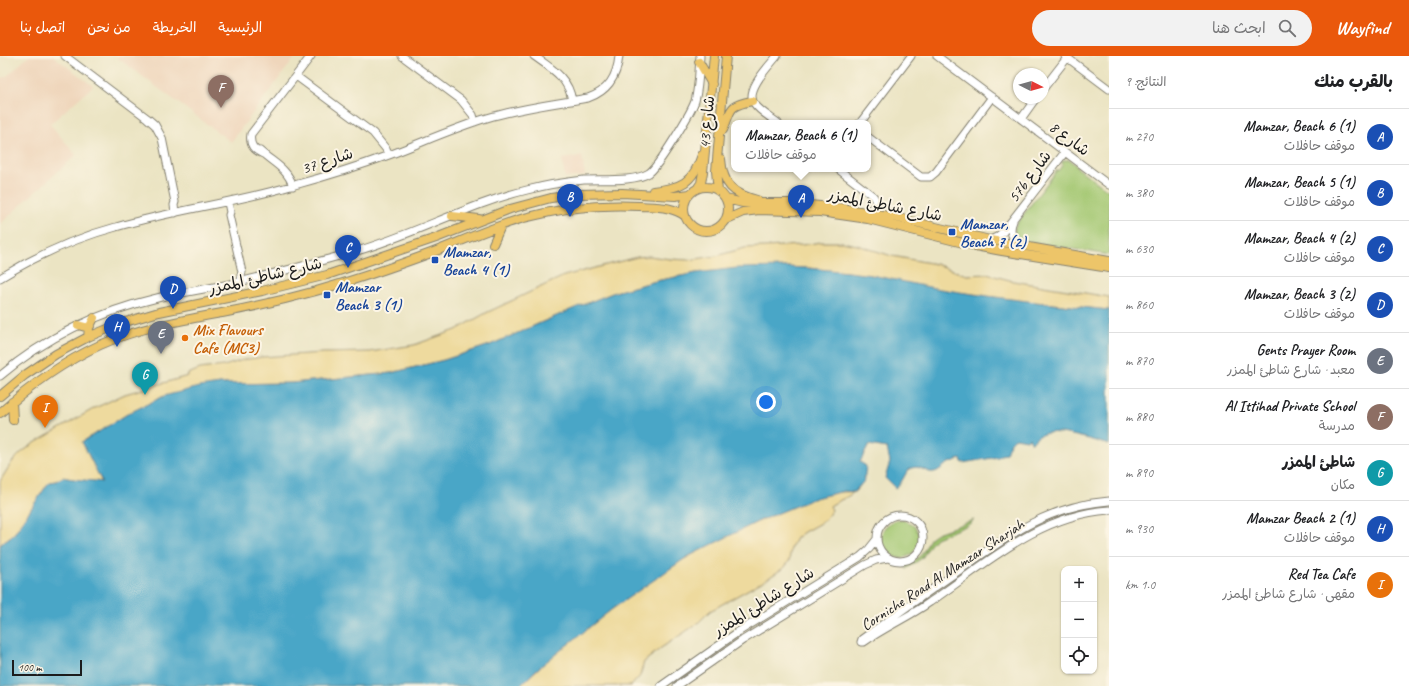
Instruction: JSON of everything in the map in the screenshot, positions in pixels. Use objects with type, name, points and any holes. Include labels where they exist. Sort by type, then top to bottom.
[{"type":"main road","name":"شارع 43","points":[[697,189],[702,177],[714,56]]},
{"type":"main road","name":"شارع 43","points":[[718,191],[716,171],[726,56]]},
{"type":"main road","points":[[700,59],[712,84]]},
{"type":"main road","points":[[752,101],[739,104],[731,110],[719,138],[722,172],[728,185],[741,195],[766,203]]},
{"type":"main road","points":[[636,193],[671,189],[686,182],[696,170],[707,137]]},
{"type":"main road","points":[[708,187],[718,191],[726,199],[728,209],[726,220],[714,230],[699,230],[691,225],[685,216],[685,203],[690,194],[697,189],[708,187]]},
{"type":"main road","name":"شارع شاطئ الممزر","points":[[0,396],[13,384],[44,362],[88,337],[122,323],[159,312],[262,291],[348,268],[452,232],[510,208],[551,198],[594,193],[636,193],[675,196],[690,194]]},
{"type":"main road","name":"شارع شاطئ الممزر","points":[[726,199],[743,203],[820,205],[865,212],[898,218],[990,240],[1109,261]]},
{"type":"main road","name":"شارع شاطئ الممزر","points":[[0,413],[42,378],[100,345],[126,335],[171,322],[254,306],[330,287],[413,260],[501,226],[540,214],[594,206],[622,205],[656,207],[674,210],[685,216]]},
{"type":"main road","name":"شارع شاطئ الممزر","points":[[726,220],[743,212],[759,210],[786,210],[832,214],[880,222],[974,246],[1109,268]]},
{"type":"main road","points":[[452,216],[480,220]]},
{"type":"main road","points":[[493,244],[501,226]]},
{"type":"main road","points":[[88,337],[89,328],[94,318]]},
{"type":"main road","points":[[78,325],[89,328]]},
{"type":"main road","points":[[12,402],[12,420]]},
{"type":"street","points":[[65,56],[155,125],[162,138],[177,213]]},
{"type":"street","points":[[291,186],[290,180],[281,167],[254,148],[250,139],[251,134],[311,56]]},
{"type":"street","points":[[402,56],[461,100],[473,115],[473,122]]},
{"type":"street","points":[[534,56],[562,77],[571,93],[569,101]]},
{"type":"street","name":"شارع 37","points":[[0,278],[58,248],[97,232],[137,221],[291,186],[386,156],[473,122],[514,111],[594,96],[606,88],[614,77],[617,70],[619,56]]},
{"type":"street","points":[[774,120],[757,107],[752,101],[751,93],[752,89],[777,56]]},
{"type":"street","points":[[862,120],[911,56]]},
{"type":"street","name":"شارع 8","points":[[937,56],[1109,185]]},
{"type":"street","points":[[1049,81],[1066,57],[1109,89]]},
{"type":"street","points":[[0,376],[41,346],[78,325],[133,304],[244,281],[361,250],[416,231],[493,200],[541,187],[582,180],[638,178],[649,173],[659,163],[693,106],[696,98],[700,59]]},
{"type":"street","points":[[296,76],[373,132],[386,149],[386,156]]},
{"type":"street","points":[[871,139],[921,177],[930,177],[936,172],[992,98]]},
{"type":"street","points":[[1021,119],[1032,104]]},
{"type":"street","name":"57b شارع","points":[[990,240],[1000,235],[1064,152]]},
{"type":"street","points":[[842,172],[873,196],[875,202],[874,205],[870,210],[865,212]]},
{"type":"street","points":[[226,202],[230,212],[229,215],[242,272],[244,274],[244,281]]},
{"type":"street","name":"57b شارع","points":[[1015,217],[1011,225],[1011,234],[1020,246]]},
{"type":"street","name":"Corniche Road Al Mamzar Sharjah","points":[[1109,501],[1087,504],[1057,512],[1023,527],[922,596],[862,639],[861,642],[864,642],[928,603],[1006,548],[1037,530],[1073,516],[1109,510]]},
{"type":"street","points":[[904,515],[911,518],[919,525],[922,530],[923,540],[920,551],[915,556],[902,562],[888,558],[880,550],[877,538],[881,526],[885,521],[891,517],[904,515]]},
{"type":"street","name":"شارع شاطئ الممزر","points":[[661,686],[738,632],[860,557],[870,549],[877,538]]},
{"type":"street","name":"شارع شاطئ الممزر","points":[[677,686],[743,640],[865,565],[876,560],[888,558]]},
{"type":"street","points":[[922,596],[923,602],[928,603]]},
{"type":"shaded area","points":[[29,56],[53,56],[93,86],[50,124],[76,155],[0,224],[0,80],[3,77],[6,77]]},
{"type":"shaded area","points":[[115,56],[296,56],[231,142]]},
{"type":"shaded area","points":[[582,156],[585,176],[565,178],[562,159]]},
{"type":"green space","points":[[1069,160],[1076,165],[1076,167],[1109,191],[1109,255],[1025,241],[1015,233],[1014,230],[1017,223],[1057,170],[1058,171],[1063,164],[1061,162]]},
{"type":"green space","points":[[896,520],[904,520],[911,523],[916,528],[919,539],[916,550],[911,555],[904,558],[896,558],[889,555],[884,550],[881,543],[881,535],[884,528],[889,523]]},
{"type":"green space","points":[[974,520],[968,525],[936,538],[922,558],[906,569],[907,564],[922,554],[931,537],[937,533]]},
{"type":"sand","points":[[821,242],[842,242],[857,245],[892,256],[936,264],[966,275],[987,274],[1013,281],[1109,297],[1109,310],[1013,300],[923,287],[871,275],[809,268],[786,267],[696,273],[656,281],[615,292],[490,345],[444,360],[391,373],[292,383],[220,384],[129,413],[83,442],[102,482],[63,477],[56,481],[49,482],[14,534],[0,546],[0,481],[12,462],[33,444],[95,408],[125,394],[188,376],[188,374],[200,369],[224,366],[243,360],[262,357],[322,353],[370,352],[414,345],[456,330],[486,313],[564,276],[637,257],[649,256],[689,260],[716,256],[745,248],[802,245]]},
{"type":"sand","points":[[861,483],[856,491],[852,494],[830,506],[832,510],[824,521],[796,538],[791,548],[789,561],[785,567],[767,579],[710,611],[697,624],[661,648],[644,662],[640,676],[631,686],[520,686],[546,661],[589,626],[653,579],[681,561],[710,545],[806,501],[835,493],[854,492]]},
{"type":"water","points":[[786,267],[860,274],[961,292],[1024,301],[1109,310],[1109,445],[1078,436],[1054,432],[1041,435],[1032,443],[1029,438],[1027,440],[1016,438],[1008,447],[1006,454],[998,457],[962,463],[961,459],[956,460],[934,472],[928,472],[914,467],[908,471],[895,488],[885,478],[890,462],[887,448],[869,445],[860,462],[866,466],[864,481],[854,492],[844,491],[815,498],[759,521],[687,557],[611,610],[536,670],[520,686],[0,686],[0,546],[14,534],[49,482],[56,481],[63,477],[102,482],[82,442],[129,413],[164,396],[199,387],[220,384],[292,383],[391,373],[444,360],[490,345],[615,292],[656,281],[696,273],[737,268]]},
{"type":"place","name":"Al Ittihad Private School","points":[[221,108]]},
{"type":"place","name":"Mamzar, Beach 5 (1)","points":[[570,217]]},
{"type":"place","name":"Mamzar, Beach 6 (1)","points":[[801,218]]},
{"type":"place","name":"Mamzar, Beach 7 (2)","points":[[952,232]]},
{"type":"place","name":"Mamzar, Beach 4 (1)","points":[[435,260]]},
{"type":"place","name":"Mamzar, Beach 4 (2)","points":[[348,268]]},
{"type":"place","name":"Mamzar Beach 3 (1)","points":[[327,295]]},
{"type":"place","name":"Mamzar, Beach 3 (2)","points":[[173,309]]},
{"type":"place","name":"Mix Flavours Cafe (MC3)","points":[[185,338]]},
{"type":"place","name":"Mamzar Beach 2 (1)","points":[[117,347]]},
{"type":"place","name":"Gents Prayer Room","points":[[161,354]]},
{"type":"place","name":"شاطئ الممزر","points":[[145,395]]},
{"type":"place","name":"Red Tea Cafe","points":[[45,428]]}]
